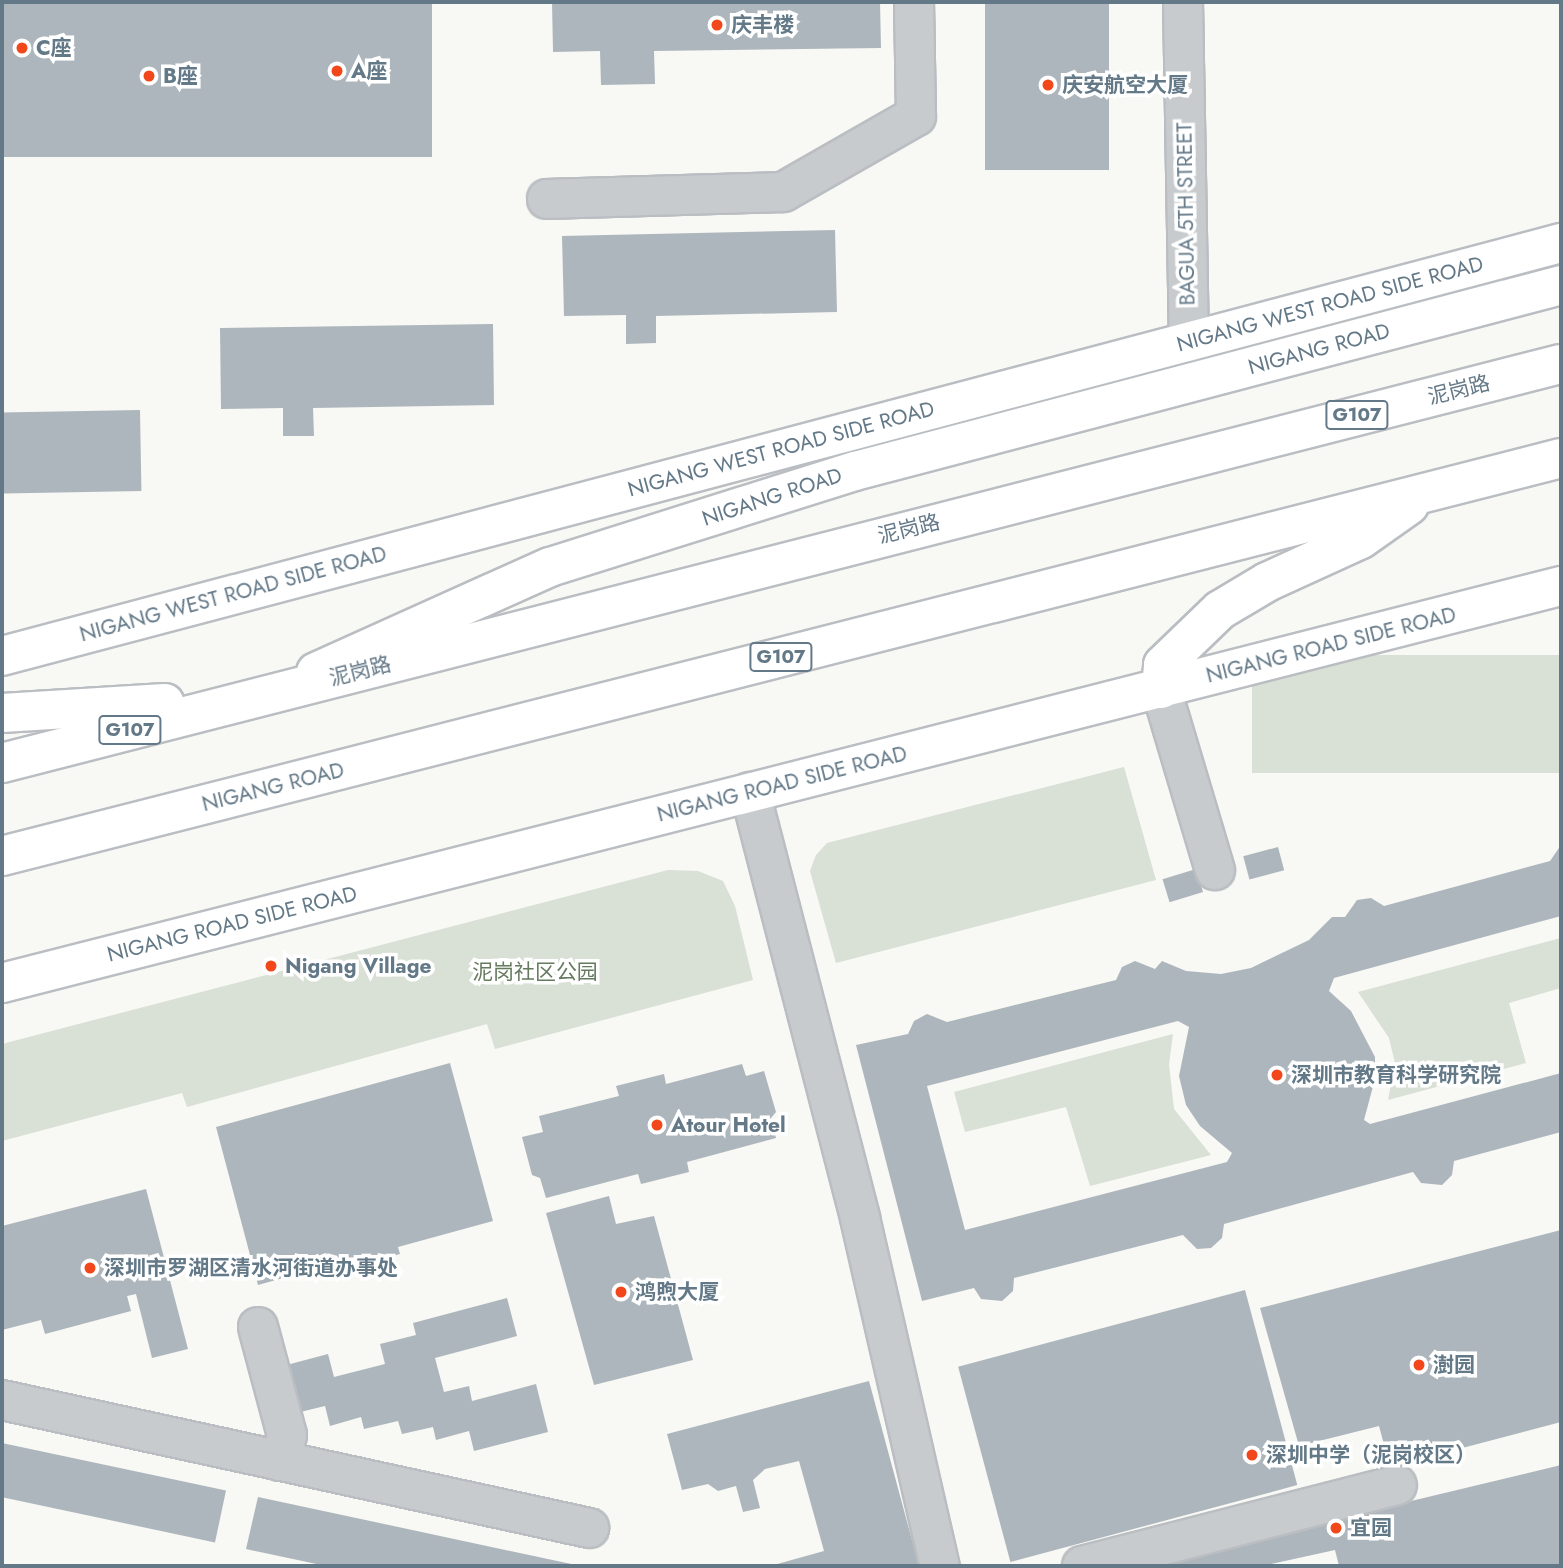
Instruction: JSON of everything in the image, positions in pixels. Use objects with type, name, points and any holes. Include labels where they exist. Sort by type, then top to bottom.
[{"type":"main road","name":"NIGANG WEST ROAD SIDE ROAD","points":[[2,656],[1561,243]]},
{"type":"main road","name":"NIGANG ROAD","points":[[2,763],[258,697],[551,567],[855,471],[1561,285]]},
{"type":"main road","name":"泥岗路","points":[[258,697],[1153,466],[1561,364]]},
{"type":"main road","name":"NIGANG ROAD","points":[[2,856],[1561,458]]},
{"type":"main road","points":[[1161,689],[1163,665],[1220,610],[1267,582],[1361,540],[1426,492]]},
{"type":"main road","name":"NIGANG ROAD SIDE ROAD","points":[[2,983],[1561,586]]},
{"type":"main road","points":[[2,713],[258,697]]},
{"type":"street","points":[[547,199],[783,192],[916,116],[914,2]]},
{"type":"street","name":"BAGUA 5TH STREET","points":[[1183,2],[1189,342]]},
{"type":"street","points":[[1161,689],[1215,870]]},
{"type":"street","points":[[750,792],[860,1218],[940,1566]]},
{"type":"street","points":[[258,1327],[287,1435],[280,1461]]},
{"type":"street","points":[[2,1399],[589,1528]]},
{"type":"street","points":[[1083,1566],[1396,1485]]},
{"type":"green space","points":[[1252,655],[1561,655],[1561,773],[1252,773]]},
{"type":"green space","points":[[1124,767],[1156,880],[836,963],[810,871],[816,855],[827,843]]},
{"type":"green space","name":"泥岗社区公园","points":[[668,870],[698,871],[723,881],[735,906],[753,980],[495,1049],[487,1024],[187,1107],[182,1093],[2,1141],[2,1044]]},
{"type":"green space","points":[[1561,938],[1561,988],[1509,1003],[1526,1063],[1388,1100],[1395,1063],[1389,1038],[1358,992]]},
{"type":"green space","points":[[1173,1034],[1169,1064],[1174,1109],[1211,1155],[1090,1186],[1066,1107],[965,1132],[954,1092]]},
{"type":"building","points":[[2,2],[432,2],[432,157],[2,157]]},
{"type":"building","name":"庆丰楼","points":[[552,2],[880,2],[881,48],[654,51],[655,84],[601,85],[600,51],[553,52]]},
{"type":"building","name":"庆安航空大厦","points":[[985,2],[1109,2],[1109,170],[985,170]]},
{"type":"building","points":[[835,230],[837,312],[656,316],[656,343],[626,344],[626,315],[564,316],[562,236]]},
{"type":"building","points":[[493,324],[494,405],[313,408],[314,436],[283,436],[283,408],[221,409],[220,328]]},
{"type":"building","points":[[140,410],[141,491],[3,493],[2,412]]},
{"type":"building","name":"深圳市教育科学研究院","points":[[1561,845],[1561,916],[1334,978],[1329,991],[1351,1011],[1375,1057],[1375,1079],[1364,1120],[1370,1124],[1561,1073],[1561,1132],[1454,1161],[1452,1175],[1442,1185],[1421,1183],[1413,1172],[1224,1224],[1222,1238],[1211,1248],[1197,1249],[1183,1235],[1014,1278],[1013,1291],[1002,1301],[981,1299],[974,1288],[922,1301],[856,1045],[908,1034],[914,1021],[927,1014],[947,1022],[1116,980],[1122,967],[1135,961],[1155,969],[1162,961],[1186,971],[1221,974],[1251,968],[1309,940],[1332,917],[1345,917],[1357,900],[1371,898],[1384,906],[1550,861]],"holes":[[[1178,1021],[1189,1027],[1179,1076],[1186,1105],[1200,1126],[1232,1153],[1227,1162],[965,1230],[927,1086]]]},
{"type":"building","points":[[1278,847],[1284,870],[1249,879],[1243,856]]},
{"type":"building","points":[[1196,869],[1203,892],[1170,902],[1163,879]]},
{"type":"building","points":[[450,1063],[493,1221],[398,1247],[400,1254],[339,1270],[337,1263],[258,1285],[216,1127]]},
{"type":"building","name":"Atour Hotel","points":[[742,1064],[746,1076],[764,1071],[776,1112],[771,1118],[776,1138],[687,1162],[689,1172],[641,1184],[638,1174],[546,1198],[540,1178],[532,1175],[522,1137],[543,1132],[539,1116],[619,1096],[616,1086],[664,1074],[666,1084]]},
{"type":"building","points":[[146,1189],[188,1349],[152,1358],[136,1294],[127,1296],[131,1311],[45,1334],[41,1320],[2,1330],[2,1226]]},
{"type":"building","name":"鸿煦大厦","points":[[609,1196],[616,1224],[654,1216],[693,1360],[594,1385],[546,1213]]},
{"type":"building","name":"澍园","points":[[1561,1230],[1561,1422],[1390,1467],[1379,1426],[1299,1446],[1260,1308]]},
{"type":"building","points":[[1245,1290],[1297,1485],[1010,1562],[958,1367]]},
{"type":"building","points":[[507,1298],[517,1336],[435,1358],[444,1392],[469,1386],[472,1401],[536,1384],[548,1432],[474,1451],[469,1431],[436,1440],[433,1427],[402,1434],[398,1421],[364,1429],[361,1417],[330,1426],[325,1406],[292,1414],[279,1367],[328,1354],[334,1377],[385,1364],[380,1344],[416,1335],[413,1323]]},
{"type":"building","points":[[869,1381],[919,1566],[770,1566],[824,1551],[799,1461],[765,1469],[753,1480],[760,1508],[743,1512],[736,1486],[718,1491],[708,1484],[682,1490],[667,1434]]},
{"type":"building","points":[[2,1443],[226,1491],[215,1542],[2,1497]]},
{"type":"building","points":[[1561,1465],[1561,1566],[1339,1566],[1335,1550],[1262,1566],[1140,1566]]},
{"type":"building","points":[[258,1497],[576,1566],[326,1566],[246,1549]]},
{"type":"place","name":"庆丰楼","points":[[717,25]]},
{"type":"place","name":"C座","points":[[22,48]]},
{"type":"place","name":"A座","points":[[337,71]]},
{"type":"place","name":"B座","points":[[149,76]]},
{"type":"place","name":"庆安航空大厦","points":[[1048,85]]},
{"type":"place","name":"Nigang Village","points":[[271,966]]},
{"type":"place","name":"深圳市教育科学研究院","points":[[1277,1075]]},
{"type":"place","name":"Atour Hotel","points":[[657,1125]]},
{"type":"place","name":"深圳市罗湖区清水河街道办事处","points":[[90,1268]]},
{"type":"place","name":"鸿煦大厦","points":[[621,1292]]},
{"type":"place","name":"澍园","points":[[1419,1365]]},
{"type":"place","name":"深圳中学（泥岗校区）","points":[[1252,1455]]},
{"type":"place","name":"宜园","points":[[1336,1528]]}]
